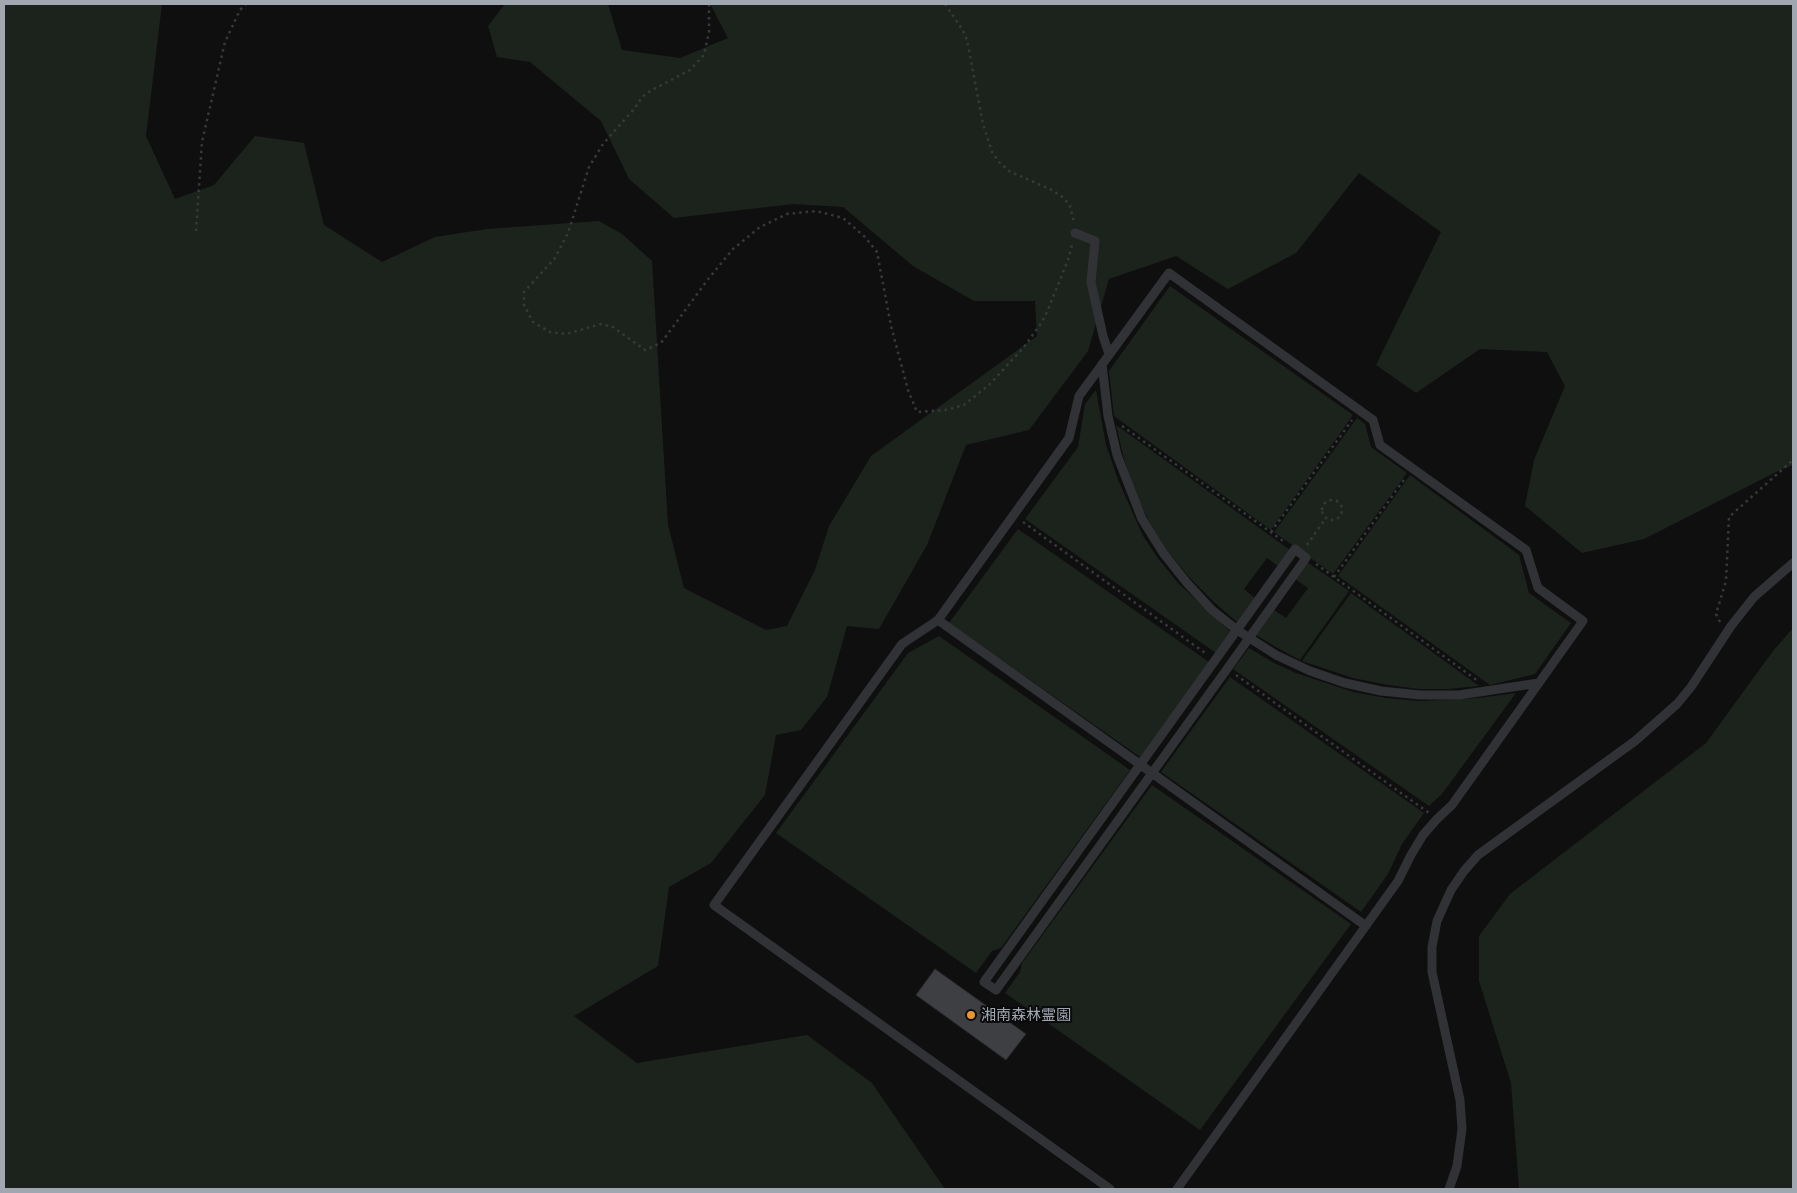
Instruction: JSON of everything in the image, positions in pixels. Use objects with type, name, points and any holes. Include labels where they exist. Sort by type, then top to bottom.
[{"type":"lane","points":[[1075,233],[1095,242],[1091,282],[1109,354]]},
{"type":"lane","points":[[1110,1189],[714,905],[902,644],[938,620],[1070,438],[1079,396],[1169,272],[1373,420],[1380,445],[1526,550],[1538,588],[1584,621],[1452,806],[1436,819],[1423,835],[1398,881],[1177,1189]]},
{"type":"lane","points":[[1102,364],[1108,416],[1117,455],[1142,518],[1164,554],[1186,583],[1212,610],[1237,630],[1276,655],[1310,671],[1345,683],[1381,691],[1420,695],[1459,695],[1539,683]]},
{"type":"lane","points":[[1301,554],[1249,638],[996,990],[984,982],[1237,630],[1301,554]]},
{"type":"lane","points":[[1449,1189],[1457,1166],[1462,1128],[1460,1100],[1432,972],[1432,946],[1437,921],[1451,890],[1478,855],[1635,741],[1677,704],[1754,597],[1793,563]]},
{"type":"lane","points":[[938,620],[1366,926]]},
{"type":"path","points":[[196,232],[204,133],[225,42],[240,10],[246,4]]},
{"type":"path","points":[[709,4],[709,32],[704,56],[690,70],[642,97],[635,108],[603,144],[589,167],[568,233],[555,258],[524,292],[524,305],[533,322],[550,332],[566,334],[601,324],[613,327],[645,350],[661,343],[733,249],[760,227],[787,214],[816,212],[843,218],[865,237],[878,252],[891,326],[908,390],[917,412],[946,410],[964,405],[990,384],[1024,347],[1047,312],[1068,260],[1075,233],[1070,206],[1064,198],[1052,190],[1009,171],[992,152],[983,124],[967,40],[946,4]]},
{"type":"path","points":[[1271,532],[1360,410]]},
{"type":"path","points":[[1108,416],[1491,690]]},
{"type":"path","points":[[1716,614],[1726,581],[1729,517],[1793,460]]},
{"type":"path","points":[[1334,577],[1413,468]]},
{"type":"path","points":[[1332,500],[1338,502],[1342,508],[1341,514],[1333,520],[1326,518],[1322,512],[1325,503],[1332,500]]},
{"type":"path","points":[[1301,554],[1326,518]]},
{"type":"shaded area","points":[[4,4],[162,4],[146,136],[175,199],[214,185],[255,136],[304,143],[324,225],[382,262],[435,237],[487,229],[599,221],[622,234],[652,261],[668,525],[684,588],[766,630],[787,626],[815,570],[829,526],[871,456],[1037,336],[1035,301],[974,301],[913,266],[843,207],[793,204],[674,218],[629,179],[601,121],[530,62],[497,57],[488,26],[505,4],[608,4],[622,50],[680,58],[728,38],[710,4],[1793,4],[1793,465],[1644,539],[1582,553],[1525,506],[1534,460],[1565,386],[1547,352],[1480,349],[1416,393],[1376,365],[1441,232],[1359,173],[1296,253],[1228,289],[1176,256],[1109,279],[1088,351],[1029,430],[966,445],[927,545],[879,629],[847,626],[827,697],[801,730],[776,735],[765,795],[711,863],[669,887],[658,966],[574,1016],[637,1063],[807,1035],[872,1083],[945,1189],[4,1189]]},
{"type":"shaded area","points":[[1170,286],[1353,415],[1271,530],[1114,416],[1109,371]]},
{"type":"shaded area","points":[[1096,390],[1106,445],[1118,480],[1143,536],[1178,583],[1231,632],[1216,653],[1025,519],[1078,447],[1085,404]]},
{"type":"shaded area","points":[[1357,418],[1365,424],[1371,447],[1407,473],[1333,574],[1274,532]]},
{"type":"shaded area","points":[[1116,425],[1290,550],[1278,566],[1267,558],[1244,589],[1255,598],[1237,622],[1190,578],[1169,553],[1151,525],[1137,497],[1124,459]]},
{"type":"shaded area","points":[[1410,475],[1519,555],[1529,593],[1571,623],[1535,674],[1490,685],[1338,576]]},
{"type":"shaded area","points":[[1018,529],[1209,662],[1140,757],[949,623]]},
{"type":"shaded area","points":[[1307,562],[1349,591],[1300,660],[1256,635],[1274,610],[1286,618],[1308,588],[1295,579]]},
{"type":"shaded area","points":[[1351,593],[1479,686],[1419,689],[1388,685],[1353,678],[1302,661]]},
{"type":"shaded area","points":[[1793,628],[1793,1189],[1519,1189],[1511,1083],[1479,981],[1479,936],[1510,894],[1706,743],[1773,651]]},
{"type":"shaded area","points":[[939,636],[1130,770],[1001,948],[992,951],[976,973],[776,833],[908,653]]},
{"type":"shaded area","points":[[1249,648],[1274,663],[1296,673],[1353,692],[1386,698],[1419,701],[1478,698],[1516,693],[1442,794],[1429,806],[1233,669]]},
{"type":"shaded area","points":[[1230,677],[1424,813],[1402,844],[1388,874],[1361,912],[1161,772]]},
{"type":"shaded area","points":[[1152,785],[1351,924],[1200,1130],[1005,993],[1020,972],[1022,963]]},
{"type":"building","name":"湘南森林霊園","points":[[935,969],[1026,1034],[1006,1060],[916,995]]},
{"type":"place","name":"湘南森林霊園","points":[[971,1015]]}]
